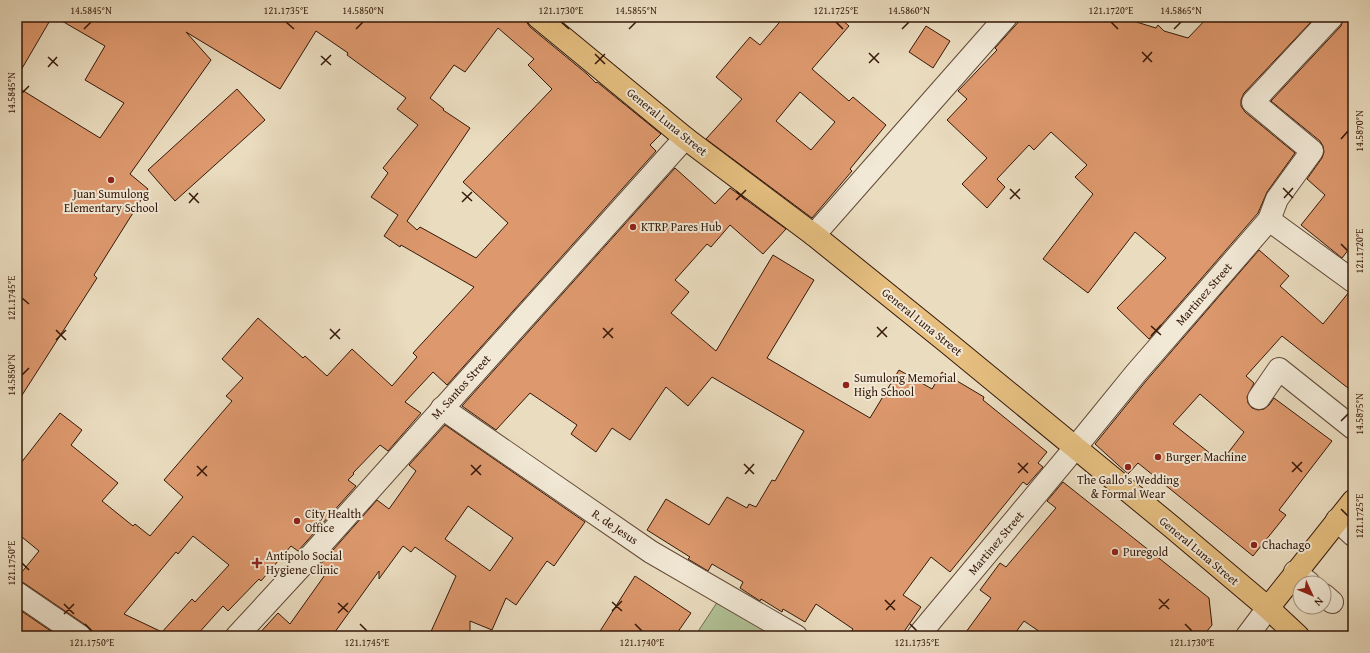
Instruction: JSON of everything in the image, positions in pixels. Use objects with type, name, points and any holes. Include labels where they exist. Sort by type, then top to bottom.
[{"type":"main road","name":"General Luna Street","points":[[538,17],[685,138],[814,235],[1075,448],[1268,608],[1298,636]]},
{"type":"main road","points":[[1304,575],[1337,520],[1353,501]]},
{"type":"main road","points":[[1268,608],[1292,587]]},
{"type":"street","points":[[814,235],[1006,17]]},
{"type":"street","name":"Martinez Street","points":[[918,636],[1136,373],[1269,220],[1277,200],[1312,151],[1253,102],[1332,17]]},
{"type":"street","name":"M. Santos Street","points":[[237,636],[307,560],[685,138]]},
{"type":"street","points":[[1269,220],[1353,281]]},
{"type":"street","points":[[1259,398],[1279,369],[1353,428]]},
{"type":"street","name":"R. de Jesus","points":[[442,408],[651,552],[796,636]]},
{"type":"street","points":[[1337,520],[1353,535]]},
{"type":"street","points":[[17,593],[80,636]]},
{"type":"street","points":[[1247,636],[1268,608]]},
{"type":"green space","points":[[720,598],[779,636],[695,636]]},
{"type":"building","points":[[17,17],[52,17],[17,77]]},
{"type":"building","points":[[55,17],[523,17],[530,27],[596,83],[597,82],[661,134],[650,145],[656,151],[447,385],[433,372],[405,402],[421,413],[388,451],[380,445],[353,473],[354,474],[348,480],[356,486],[298,551],[291,546],[261,581],[259,579],[228,611],[223,606],[196,636],[92,636],[91,630],[87,626],[24,583],[17,581],[17,578],[39,551],[17,533],[17,468],[60,413],[82,430],[71,445],[118,483],[102,501],[133,526],[135,524],[150,536],[183,497],[164,480],[232,401],[226,396],[243,378],[222,359],[258,318],[303,358],[305,356],[327,376],[352,349],[392,386],[417,357],[413,353],[474,287],[401,245],[400,247],[384,236],[398,215],[371,197],[388,173],[383,168],[418,125],[397,109],[406,98],[347,55],[348,53],[316,31],[280,89],[186,32],[211,60],[130,174],[148,189],[94,275],[97,278],[17,403],[17,87],[100,138],[124,103],[85,80],[105,46]],"holes":[[[498,28],[534,59],[528,65],[552,89],[463,182],[508,223],[476,258],[420,227],[417,230],[407,221],[470,128],[443,110],[444,109],[430,98],[454,65],[465,72]],[[193,536],[229,565],[195,602],[192,599],[162,632],[124,614],[176,552],[178,554]]]},
{"type":"building","points":[[784,17],[839,17],[849,26],[812,69],[849,101],[853,97],[886,125],[850,169],[852,171],[812,218],[706,139],[742,99],[716,77],[750,37],[760,45]],"holes":[[[800,92],[835,122],[811,150],[776,121]]]},
{"type":"building","points":[[1023,17],[1120,17],[1156,28],[1158,25],[1164,31],[1188,38],[1208,17],[1304,17],[1310,23],[1244,93],[1241,100],[1241,106],[1245,112],[1295,153],[1267,192],[1258,213],[1149,339],[1117,308],[1166,258],[1135,232],[1088,293],[1043,259],[1093,194],[1075,177],[1087,165],[1051,132],[1034,150],[1029,145],[997,179],[1005,187],[987,208],[962,184],[987,158],[947,120],[967,99],[958,91],[997,50],[995,48]]},
{"type":"building","points":[[1344,17],[1353,17],[1353,244],[1342,258],[1301,225],[1325,195],[1307,179],[1322,158],[1324,152],[1323,146],[1320,141],[1271,101],[1341,26]]},
{"type":"building","points":[[926,26],[950,41],[933,68],[909,52]]},
{"type":"building","points":[[237,89],[265,120],[175,201],[148,170]]},
{"type":"building","points":[[675,168],[715,204],[730,188],[786,229],[763,254],[730,225],[711,247],[707,244],[675,280],[689,292],[671,313],[716,351],[773,255],[814,280],[767,358],[870,418],[899,370],[932,389],[942,372],[984,397],[983,400],[1047,452],[1038,463],[1043,467],[1027,485],[1023,482],[950,572],[931,557],[903,595],[921,607],[901,636],[848,636],[853,629],[816,604],[805,622],[783,609],[782,612],[761,599],[760,601],[740,588],[743,582],[712,564],[708,571],[688,559],[690,557],[647,530],[666,499],[709,525],[727,497],[747,508],[749,504],[756,507],[772,480],[775,481],[804,431],[712,377],[688,406],[666,387],[630,440],[612,428],[596,452],[571,434],[577,425],[530,393],[496,430],[462,406]]},
{"type":"building","points":[[1259,250],[1289,276],[1280,286],[1323,324],[1349,292],[1353,293],[1353,392],[1282,336],[1246,376],[1254,383],[1247,397],[1248,403],[1252,408],[1258,410],[1264,409],[1274,398],[1332,441],[1279,510],[1286,515],[1253,556],[1138,463],[1128,474],[1095,444],[1146,381]],"holes":[[[1200,394],[1244,432],[1221,462],[1173,424]]]},
{"type":"building","points":[[445,425],[585,522],[554,566],[547,561],[516,605],[506,598],[492,630],[470,621],[470,636],[429,636],[456,576],[415,547],[411,552],[403,546],[379,579],[379,571],[332,636],[257,636],[278,613],[290,624],[327,572],[319,566],[377,500],[389,509],[416,471],[409,465]],"holes":[[[468,506],[513,538],[490,571],[445,539]]]},
{"type":"building","name":"Puregold","points":[[1063,482],[1209,598],[1212,625],[1203,636],[1046,636],[1024,621],[1013,636],[963,636],[991,598],[980,590],[1000,563],[1006,567],[1056,508],[1047,501]]},
{"type":"building","points":[[635,576],[691,613],[675,636],[597,636]]},
{"type":"building","points":[[17,608],[58,636],[17,636]]},
{"type":"place","name":"Juan Sumulong Elementary School","points":[[111,180]]},
{"type":"place","name":"KTRP Pares Hub","points":[[633,227]]},
{"type":"place","name":"Sumulong Memorial High School","points":[[846,385]]},
{"type":"place","name":"Burger Machine","points":[[1158,457]]},
{"type":"place","name":"The Gallo's Wedding & Formal Wear","points":[[1128,467]]},
{"type":"place","name":"City Health Office","points":[[297,521]]},
{"type":"place","name":"Chachago","points":[[1254,545]]},
{"type":"place","name":"Puregold","points":[[1115,552]]},
{"type":"place","name":"Antipolo Social Hygiene Clinic","points":[[257,563]]}]
